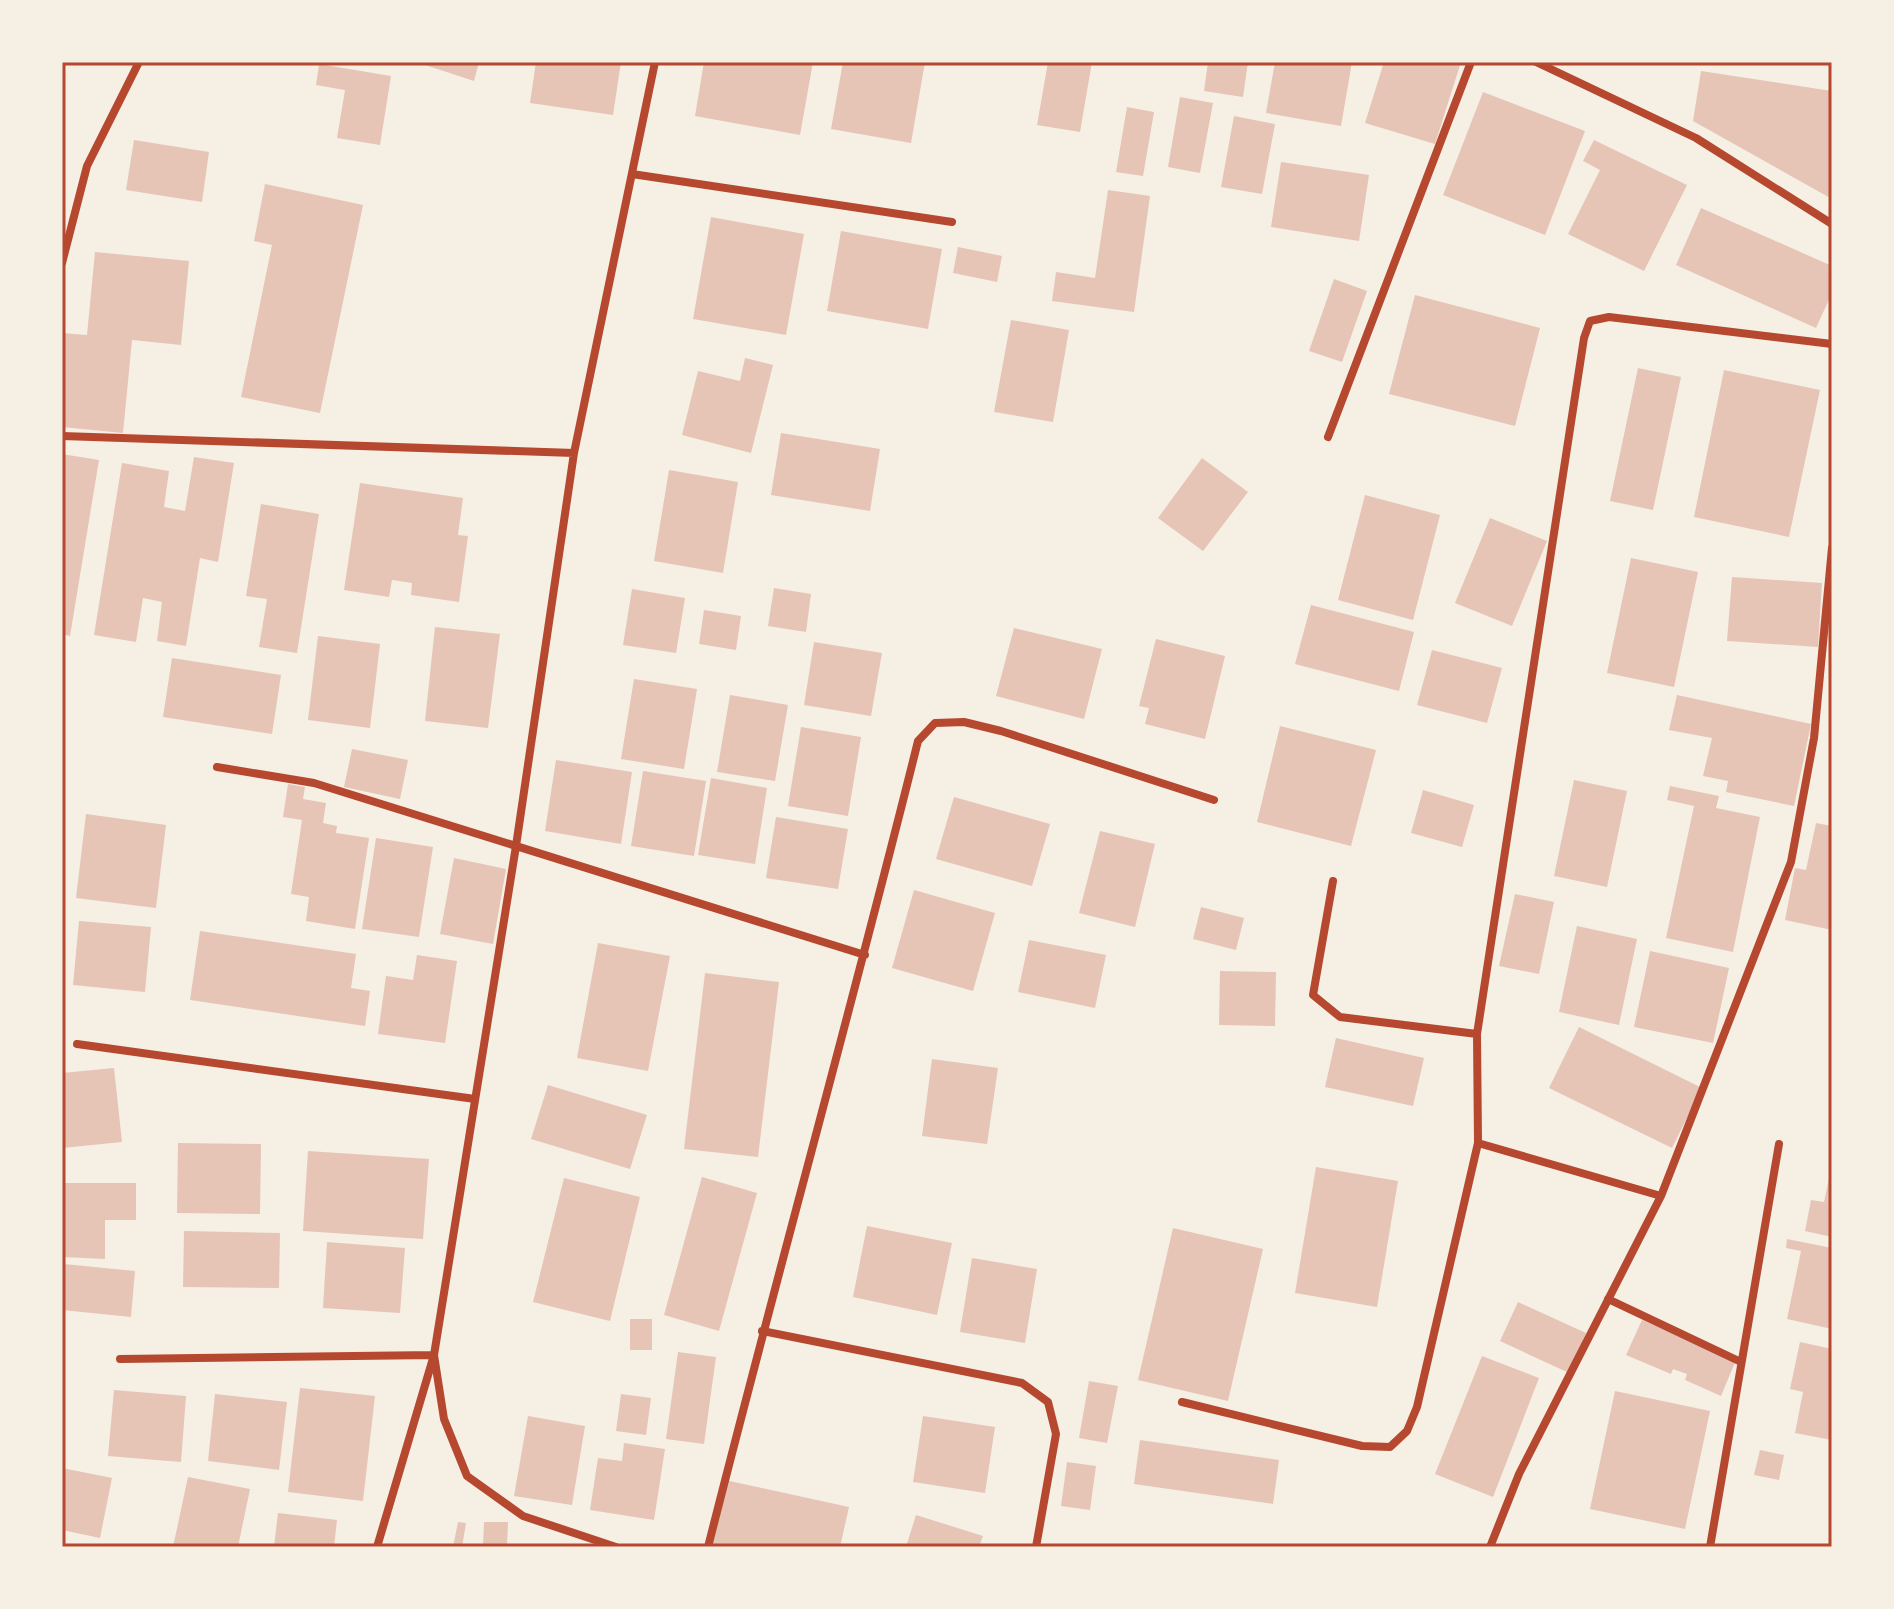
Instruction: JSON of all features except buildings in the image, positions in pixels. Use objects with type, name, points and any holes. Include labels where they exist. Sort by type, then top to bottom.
[{"type":"street","points":[[62,263],[87,166],[139,62]]},
{"type":"street","points":[[377,1547],[434,1355],[516,846],[574,453],[655,62]]},
{"type":"street","points":[[1328,437],[1471,62]]},
{"type":"street","points":[[1536,62],[1696,138],[1832,224]]},
{"type":"street","points":[[632,174],[952,222]]},
{"type":"street","points":[[1182,1402],[1362,1446],[1390,1447],[1407,1431],[1417,1407],[1478,1143],[1477,1034],[1584,338],[1590,321],[1609,317],[1832,344]]},
{"type":"street","points":[[62,436],[574,453]]},
{"type":"street","points":[[1490,1547],[1519,1474],[1661,1196],[1791,862],[1814,738],[1832,548]]},
{"type":"street","points":[[708,1547],[762,1331],[865,955],[918,741],[935,723],[964,722],[1001,731],[1214,800]]},
{"type":"street","points":[[217,767],[314,783],[865,955]]},
{"type":"street","points":[[1333,881],[1313,995],[1340,1017],[1477,1034]]},
{"type":"street","points":[[77,1044],[475,1099]]},
{"type":"street","points":[[1478,1143],[1661,1196]]},
{"type":"street","points":[[1710,1547],[1779,1144]]},
{"type":"street","points":[[1608,1299],[1741,1362]]},
{"type":"street","points":[[762,1331],[1022,1383],[1048,1402],[1056,1434],[1036,1547]]},
{"type":"street","points":[[120,1359],[434,1355]]},
{"type":"street","points":[[434,1355],[444,1419],[467,1476],[523,1516],[616,1547]]}]
